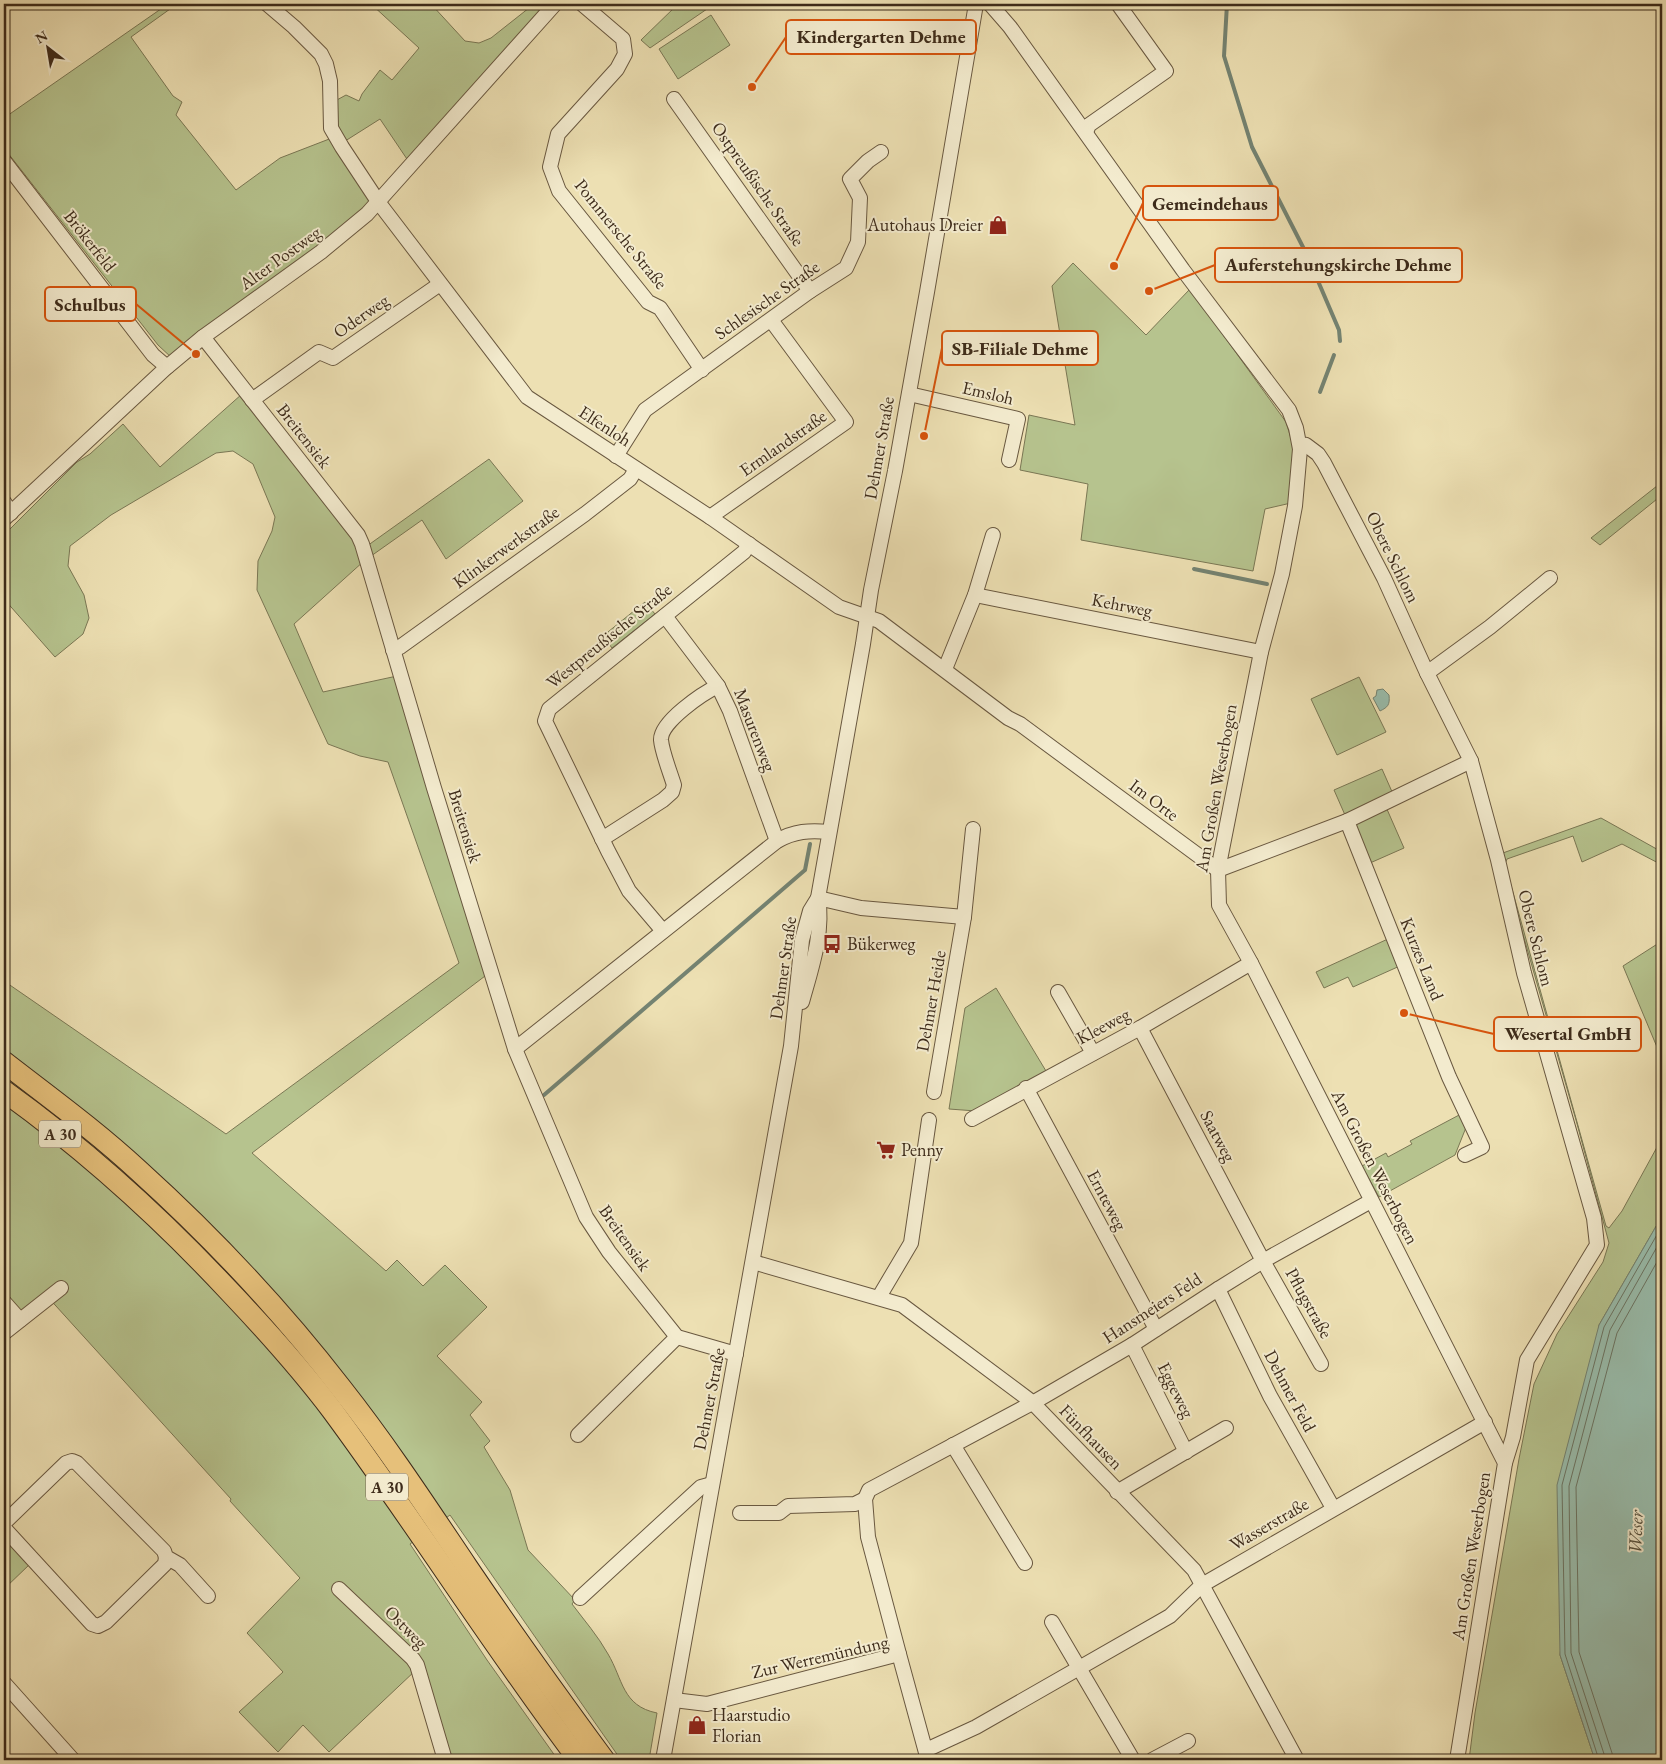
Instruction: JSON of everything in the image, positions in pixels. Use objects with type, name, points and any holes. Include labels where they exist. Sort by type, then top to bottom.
[{"type":"highway","name":"A 30","points":[[4,1062],[64,1108],[137,1169],[206,1234],[276,1309],[341,1387],[384,1446],[536,1668],[604,1760]]},
{"type":"highway","name":"A 30","points":[[4,1091],[76,1147],[165,1225],[266,1330],[331,1409],[496,1646],[579,1760]]},
{"type":"street","name":"Elfenloh","points":[[268,4],[321,54],[326,64],[330,81],[331,128],[342,147],[379,203],[527,396],[710,517],[839,607],[867,617]]},
{"type":"street","name":"Alter Postweg","points":[[6,511],[203,337],[321,252],[379,203],[555,4]]},
{"type":"street","name":"Pommersche Straße","points":[[582,4],[624,39],[625,54],[607,82],[558,134],[550,167],[560,191],[648,302],[660,308],[702,370]]},
{"type":"street","name":"Dehmer Straße","points":[[663,1760],[791,1046],[802,940],[810,911],[818,898],[976,4]]},
{"type":"street","name":"Am Großen Weserbogen","points":[[990,4],[1010,27],[1173,256],[1289,410],[1296,428],[1300,449],[1295,506],[1282,574],[1261,652],[1218,870],[1219,905],[1251,963],[1505,1463],[1457,1760]]},
{"type":"street","points":[[1086,132],[1089,125],[1166,71],[1118,4]]},
{"type":"street","name":"Ostpreußische Straße","points":[[674,98],[810,291]]},
{"type":"street","name":"Schlesische Straße","points":[[616,456],[645,410],[810,291],[846,268],[858,242],[860,198],[850,179],[868,160],[880,152]]},
{"type":"street","name":"Brökerfeld","points":[[4,161],[153,355],[167,367]]},
{"type":"street","name":"Oderweg","points":[[252,400],[319,352],[333,358],[440,284]]},
{"type":"street","name":"Ermlandstraße","points":[[710,517],[846,422],[771,320]]},
{"type":"street","name":"Breitensiek","points":[[203,337],[358,535],[515,1049],[586,1217],[609,1252],[677,1337]]},
{"type":"street","name":"Emsloh","points":[[908,394],[1018,419],[1009,460]]},
{"type":"street","name":"Obere Schlom","points":[[1300,449],[1306,445],[1318,454],[1324,462],[1384,578],[1427,673],[1471,761],[1498,860],[1524,973],[1594,1218],[1597,1245],[1527,1360],[1513,1437],[1505,1463]]},
{"type":"street","name":"Klinkerwerkstraße","points":[[393,650],[400,647],[584,514],[630,479],[636,469]]},
{"type":"street","points":[[945,669],[975,595],[993,535]]},
{"type":"street","name":"Westpreußische Straße","points":[[663,932],[630,891],[545,721],[549,709],[744,552],[749,544]]},
{"type":"street","points":[[1427,673],[1490,627],[1550,578]]},
{"type":"street","name":"Kehrweg","points":[[975,595],[1261,652]]},
{"type":"street","name":"Masurenweg","points":[[665,616],[718,686],[730,711],[777,841]]},
{"type":"street","name":"Im Orte","points":[[867,617],[879,621],[1008,718],[1020,724],[1218,870]]},
{"type":"street","points":[[602,838],[663,800],[672,792],[674,785],[661,739],[666,727],[693,700],[718,686]]},
{"type":"street","points":[[1218,870],[1347,821],[1471,761]]},
{"type":"street","name":"Kurzes Land","points":[[1347,821],[1449,1077],[1482,1147],[1465,1155]]},
{"type":"street","name":"Dehmer Heide","points":[[934,1092],[964,917],[973,829]]},
{"type":"street","points":[[515,1049],[777,841],[788,835],[804,831],[829,832]]},
{"type":"street","points":[[818,898],[861,908],[964,917]]},
{"type":"street","name":"Kleeweg","points":[[972,1118],[1140,1028],[1251,963]]},
{"type":"street","points":[[1058,992],[1093,1053]]},
{"type":"street","name":"Saatweg","points":[[1140,1028],[1263,1261]]},
{"type":"street","name":"Ernteweg","points":[[1026,1088],[1156,1329]]},
{"type":"street","points":[[879,1297],[911,1243],[930,1120]]},
{"type":"street","name":"Hansmeiers Feld","points":[[865,1499],[870,1490],[1036,1401],[1132,1345],[1263,1261],[1371,1201]]},
{"type":"street","name":"Pflugstraße","points":[[1263,1261],[1321,1364]]},
{"type":"street","name":"Fünfhausen","points":[[753,1262],[902,1304],[1032,1402],[1194,1570],[1297,1760]]},
{"type":"street","points":[[4,1333],[61,1288]]},
{"type":"street","name":"Dehmer Feld","points":[[1218,1289],[1270,1396],[1333,1508]]},
{"type":"street","points":[[4,1302],[20,1320]]},
{"type":"street","points":[[578,1435],[677,1337],[736,1354]]},
{"type":"street","name":"Eggeweg","points":[[1132,1345],[1186,1452]]},
{"type":"street","name":"Wasserstraße","points":[[927,1755],[1170,1616],[1202,1585],[1485,1422]]},
{"type":"street","points":[[1118,1492],[1226,1428]]},
{"type":"street","points":[[953,1445],[1025,1563]]},
{"type":"street","points":[[4,1523],[66,1463],[72,1461],[77,1463],[164,1551],[166,1557],[165,1564],[106,1622],[98,1626],[92,1624],[4,1528]]},
{"type":"street","points":[[580,1598],[701,1487],[712,1484]]},
{"type":"street","points":[[740,1513],[779,1513],[788,1506],[855,1504],[865,1499],[868,1537],[899,1654]]},
{"type":"street","points":[[166,1557],[180,1565],[208,1596]]},
{"type":"street","name":"Ostweg","points":[[339,1589],[413,1659],[417,1665],[445,1760]]},
{"type":"street","points":[[1052,1622],[1133,1760]]},
{"type":"street","name":"Zur Werremündung","points":[[674,1700],[707,1704],[899,1654],[927,1755]]},
{"type":"street","points":[[4,1683],[73,1760]]},
{"type":"street","points":[[1152,1760],[1188,1741]]},
{"type":"green space","points":[[168,4],[177,4],[131,37],[173,96],[182,102],[176,115],[236,190],[280,158],[337,136],[335,101],[346,95],[359,101],[380,70],[392,80],[419,48],[371,4],[431,4],[465,41],[479,43],[491,38],[534,4],[551,4],[413,168],[380,119],[342,143],[378,200],[173,359],[158,345],[4,148],[4,118]]},
{"type":"green space","points":[[674,4],[742,4],[707,9],[650,48],[641,40],[676,6]]},
{"type":"green space","points":[[711,15],[730,45],[678,79],[659,49]]},
{"type":"green space","points":[[1073,263],[1146,335],[1190,289],[1286,422],[1294,448],[1291,503],[1265,509],[1253,571],[1081,540],[1088,484],[1020,470],[1029,415],[1075,425],[1052,286]]},
{"type":"green space","points":[[242,394],[354,539],[360,551],[489,459],[523,501],[446,559],[422,520],[364,561],[294,624],[323,692],[397,676],[489,973],[252,1153],[386,1271],[397,1260],[423,1286],[445,1265],[487,1307],[437,1356],[482,1402],[470,1415],[490,1441],[484,1447],[510,1490],[528,1550],[575,1600],[572,1604],[604,1647],[630,1698],[645,1709],[657,1713],[649,1760],[621,1760],[450,1515],[410,1544],[487,1660],[558,1760],[444,1760],[416,1670],[329,1752],[303,1725],[278,1752],[239,1712],[283,1672],[247,1633],[300,1578],[46,1295],[4,1328],[4,981],[226,1134],[459,963],[388,762],[360,756],[328,744],[257,590],[258,561],[272,531],[275,517],[253,464],[233,451],[216,453],[111,515],[70,546],[68,566],[84,595],[89,618],[83,634],[55,657],[4,599],[4,535],[77,462],[90,454],[123,424],[160,467]]},
{"type":"green space","points":[[1662,482],[1662,495],[1600,545],[1591,538]]},
{"type":"green space","points":[[645,602],[655,614],[612,648],[603,636]]},
{"type":"green space","points":[[1359,677],[1386,732],[1337,755],[1311,699]]},
{"type":"green space","points":[[1382,769],[1393,794],[1345,815],[1334,790]]},
{"type":"green space","points":[[1386,807],[1404,848],[1370,863],[1355,828],[1359,819]]},
{"type":"green space","points":[[1601,818],[1662,852],[1662,865],[1622,844],[1582,862],[1573,836],[1507,859],[1505,864],[1606,1226],[1609,1228],[1622,1211],[1662,1138],[1662,1216],[1599,1325],[1560,1655],[1595,1760],[1469,1760],[1475,1713],[1519,1459],[1534,1384],[1557,1334],[1603,1262],[1609,1243],[1500,854]]},
{"type":"green space","points":[[1390,938],[1402,965],[1353,987],[1348,977],[1324,988],[1316,972]]},
{"type":"green space","points":[[1662,941],[1662,1059],[1623,966]]},
{"type":"green space","points":[[996,988],[1046,1071],[976,1111],[949,1109],[965,1008]]},
{"type":"green space","points":[[1461,1114],[1467,1125],[1455,1155],[1379,1197],[1362,1166],[1386,1153],[1388,1157],[1412,1144],[1410,1141]]},
{"type":"green space","points":[[4,1536],[30,1564],[4,1589]]},
{"type":"water","points":[[1383,689],[1389,695],[1389,703],[1387,707],[1380,711],[1373,698],[1376,696],[1377,690]]},
{"type":"water","name":"Weser","points":[[1662,1216],[1662,1760],[1595,1760],[1560,1655],[1557,1485],[1599,1325]]},
{"type":"waterway","points":[[1227,4],[1224,56],[1252,147],[1306,253],[1339,330],[1340,341]]},
{"type":"waterway","points":[[1320,392],[1334,355]]},
{"type":"waterway","points":[[1194,569],[1267,584]]},
{"type":"waterway","points":[[544,1095],[805,870],[810,844]]},
{"type":"place","name":"Kindergarten Dehme","points":[[752,87]]},
{"type":"place","name":"Autohaus Dreier","points":[[998,225]]},
{"type":"place","name":"Gemeindehaus","points":[[1114,266]]},
{"type":"place","name":"Auferstehungskirche Dehme","points":[[1149,291]]},
{"type":"place","name":"Schulbus","points":[[196,354]]},
{"type":"place","name":"SB-Filiale Dehme","points":[[924,436]]},
{"type":"place","name":"Bükerweg","points":[[832,944]]},
{"type":"place","name":"Wesertal GmbH","points":[[1404,1013]]},
{"type":"place","name":"Penny","points":[[886,1150]]},
{"type":"place","name":"Haarstudio Florian","points":[[697,1725]]}]
